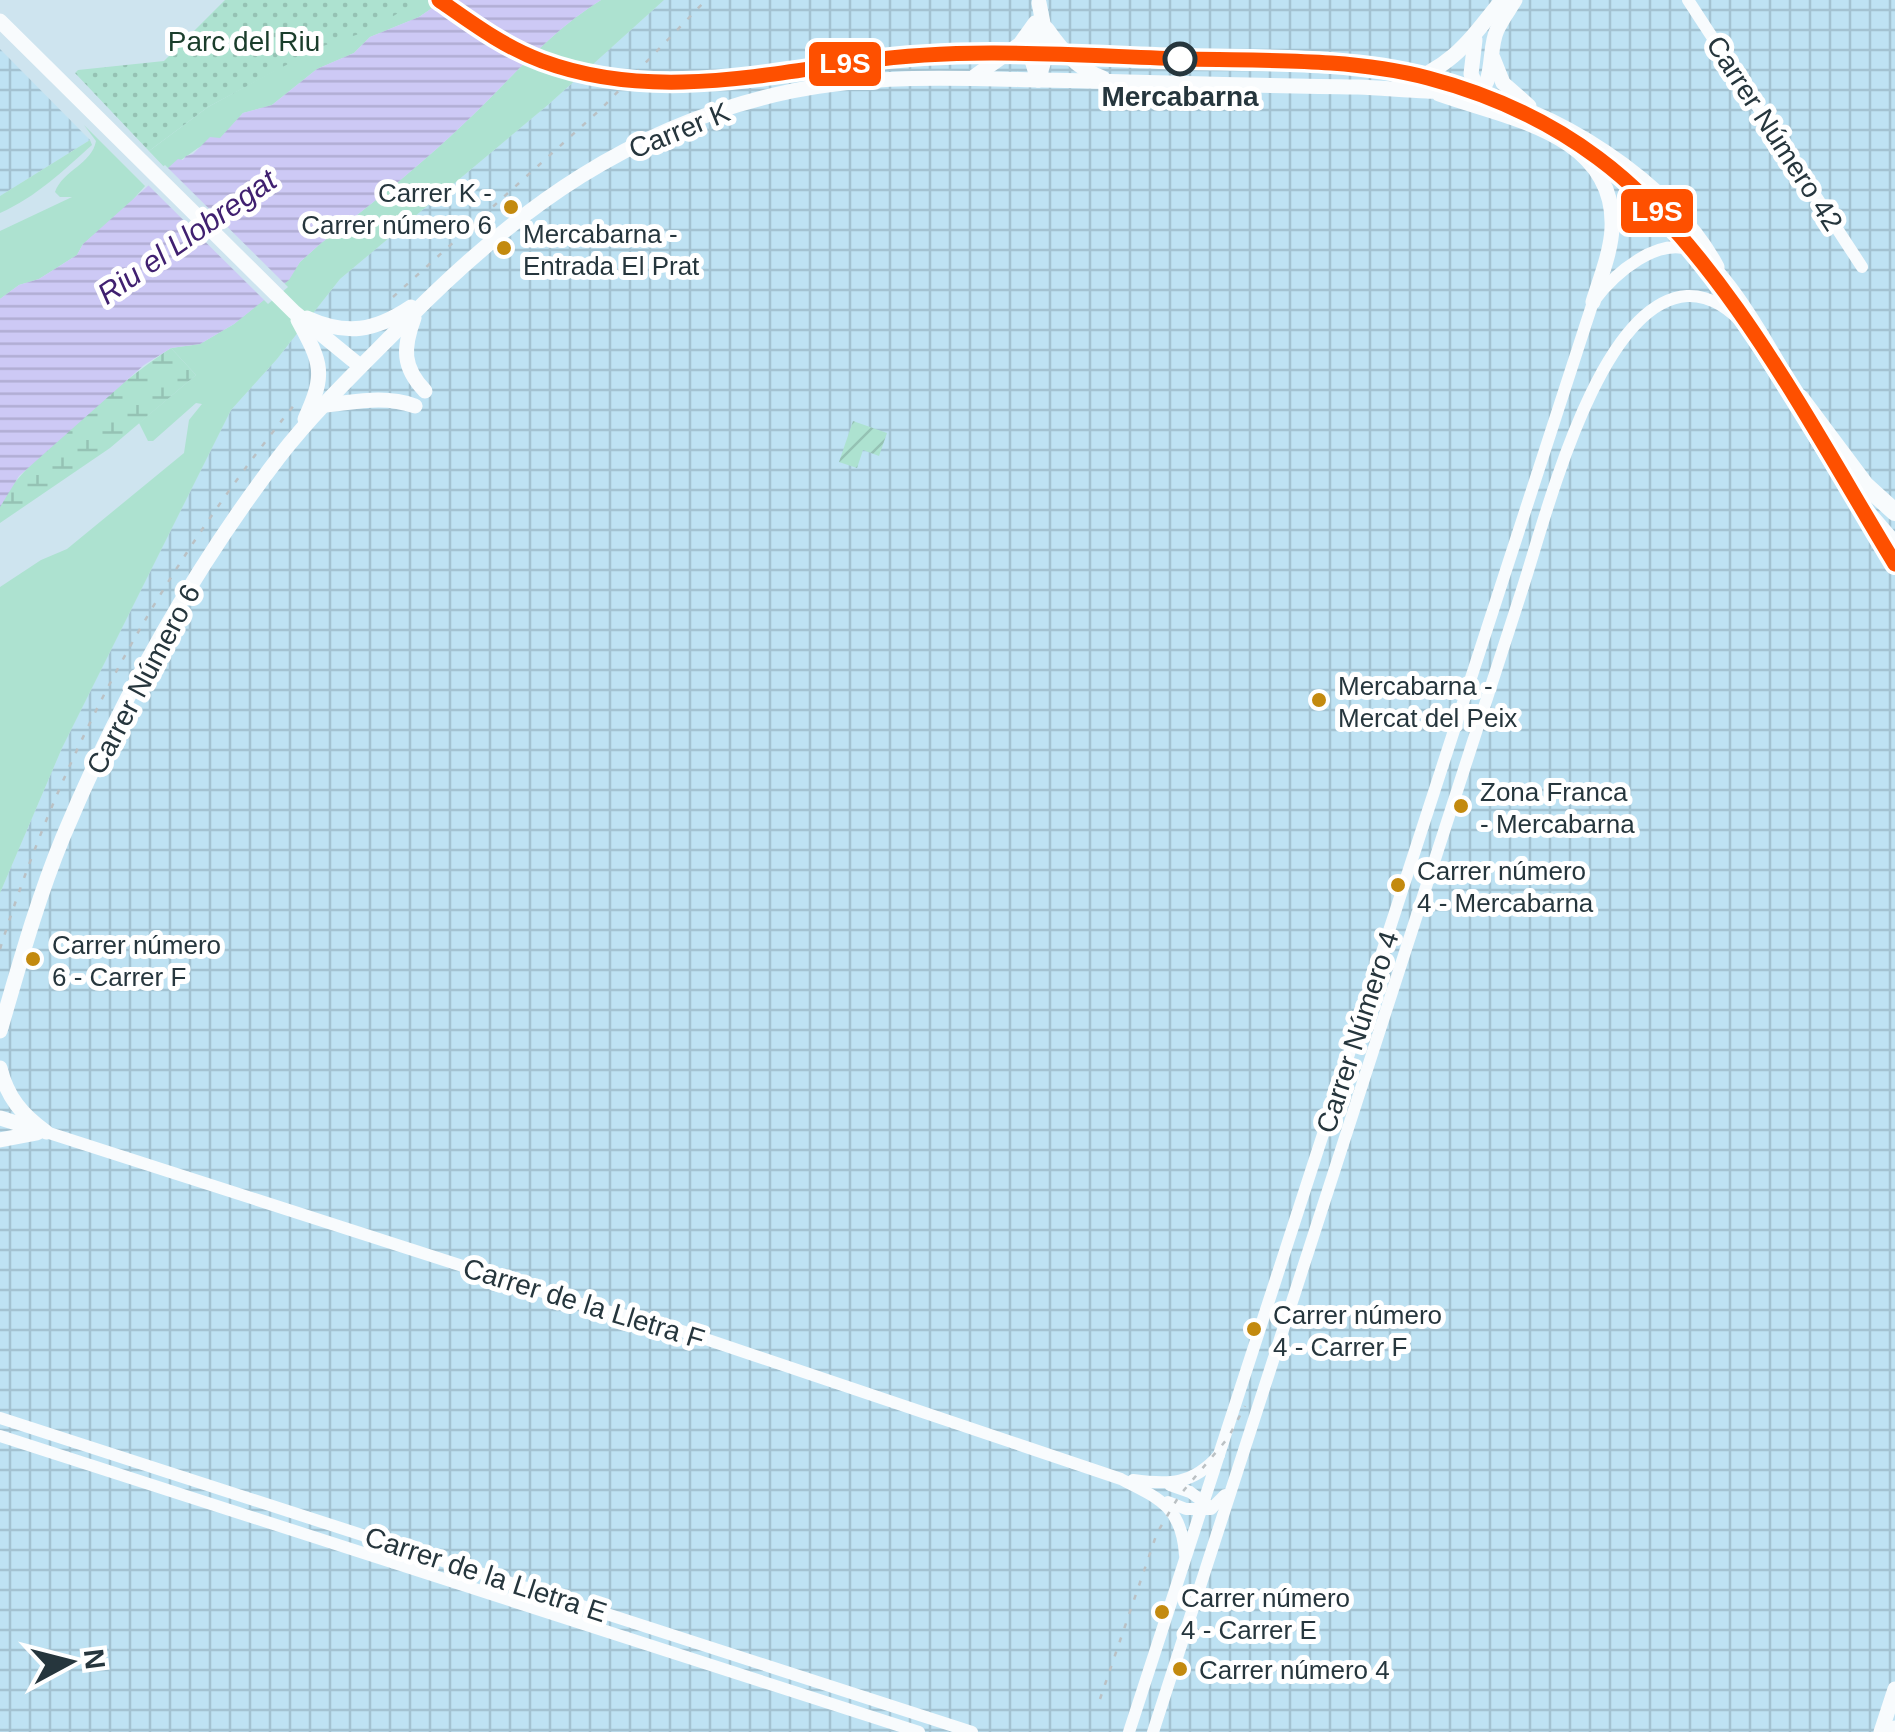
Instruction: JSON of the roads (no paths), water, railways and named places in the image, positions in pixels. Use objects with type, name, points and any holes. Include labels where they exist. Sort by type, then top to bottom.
[{"type":"highway","points":[[1800,398],[1865,485],[1895,512]]},
{"type":"main road","points":[[1038,80],[1048,48],[1039,2]]},
{"type":"main road","points":[[1394,88],[1434,72],[1476,36],[1507,2]]},
{"type":"main road","points":[[1478,95],[1489,76],[1492,47],[1507,2]]},
{"type":"main road","points":[[0,21],[294,312],[360,366]]},
{"type":"main road","points":[[974,77],[1041,26]]},
{"type":"main road","points":[[1041,26],[1073,61],[1112,81]]},
{"type":"main road","points":[[1476,36],[1471,65],[1478,95],[1493,109]]},
{"type":"main road","points":[[1492,47],[1494,66],[1503,83],[1544,119]]},
{"type":"main road","name":"Carrer K","points":[[360,366],[431,294],[528,209],[597,166],[667,131],[749,102],[791,91],[893,77],[1394,88],[1478,95],[1544,119],[1594,145],[1640,179],[1690,228],[1717,267]]},
{"type":"main road","name":"Carrer K","points":[[1432,92],[1493,109],[1573,146],[1599,176],[1608,198],[1612,228],[1593,302]]},
{"type":"main road","points":[[1452,99],[1478,95]]},
{"type":"main road","points":[[294,312],[324,326],[361,330],[384,323],[431,294]]},
{"type":"main road","points":[[416,310],[405,353],[409,371],[425,391]]},
{"type":"main road","points":[[294,312],[320,371],[318,390],[298,434]]},
{"type":"main road","name":"Carrer Número 6","points":[[0,1031],[56,858],[98,758],[183,601],[258,486],[298,434],[360,366]]},
{"type":"main road","points":[[324,406],[364,398],[400,400],[415,406]]},
{"type":"main road","points":[[0,1068],[10,1098],[46,1132]]},
{"type":"main road","points":[[0,1118],[46,1132]]},
{"type":"main road","points":[[0,1140],[46,1132]]},
{"type":"main road","points":[[1881,1732],[1895,1689]]},
{"type":"street","name":"Carrer Número 42","points":[[1688,0],[1862,267]]},
{"type":"street","name":"Carrer Número 4","points":[[1129,1732],[1206,1507],[1593,302],[1612,279],[1661,250],[1685,248],[1717,267]]},
{"type":"street","points":[[1717,267],[1864,505],[1895,541]]},
{"type":"street","name":"Carrer Número 4","points":[[1153,1732],[1576,428],[1592,388],[1625,337],[1642,319],[1673,299],[1693,296],[1729,310],[1746,328],[1857,506],[1895,550]]},
{"type":"street","name":"Carrer de la Lletra F","points":[[46,1132],[590,1306],[661,1324],[968,1430],[1121,1478]]},
{"type":"street","name":"Carrer de la Lletra E","points":[[0,1418],[972,1732]]},
{"type":"street","name":"Carrer de la Lletra E","points":[[0,1436],[919,1732]]},
{"type":"street","points":[[1166,1484],[1197,1474],[1221,1452]]},
{"type":"street","points":[[1121,1478],[1180,1508],[1206,1507],[1234,1483]]},
{"type":"street","points":[[1121,1478],[1185,1490],[1206,1507],[1217,1532]]},
{"type":"street","points":[[1161,1499],[1182,1530],[1185,1563]]},
{"type":"water","name":"Riu el Llobregat","points":[[444,0],[601,0],[550,39],[438,148],[320,244],[300,262],[289,280],[234,324],[200,344],[171,348],[144,365],[19,476],[0,507],[0,299],[77,255],[83,244],[178,159],[193,154],[210,137],[220,138],[243,113],[272,105],[317,69],[354,53],[370,37],[419,17]]},
{"type":"railway","points":[[393,297],[602,108],[706,0]]},
{"type":"railway","points":[[0,949],[55,799],[123,659],[204,527],[299,399]]},
{"type":"railway","points":[[1100,1699],[1157,1533],[1179,1496],[1228,1438],[1245,1406]]},
{"type":"place","name":"Mercabarna","points":[[1180,59]]},
{"type":"place","name":"Carrer K - Carrer número 6","points":[[511,207]]},
{"type":"place","name":"Mercabarna - Entrada El Prat","points":[[504,248]]},
{"type":"place","name":"Mercabarna - Mercat del Peix","points":[[1319,700]]},
{"type":"place","name":"Zona Franca - Mercabarna","points":[[1461,806]]},
{"type":"place","name":"Carrer número 4 - Mercabarna","points":[[1398,885]]},
{"type":"place","name":"Carrer número 6 - Carrer F","points":[[33,959]]},
{"type":"place","name":"Carrer número 4 - Carrer F","points":[[1254,1329]]},
{"type":"place","name":"Carrer número 4 - Carrer E","points":[[1162,1612]]},
{"type":"place","name":"Carrer número 4","points":[[1180,1669]]},
{"type":"park label","name":"Parc del Riu","points":[[244,41]]}]
